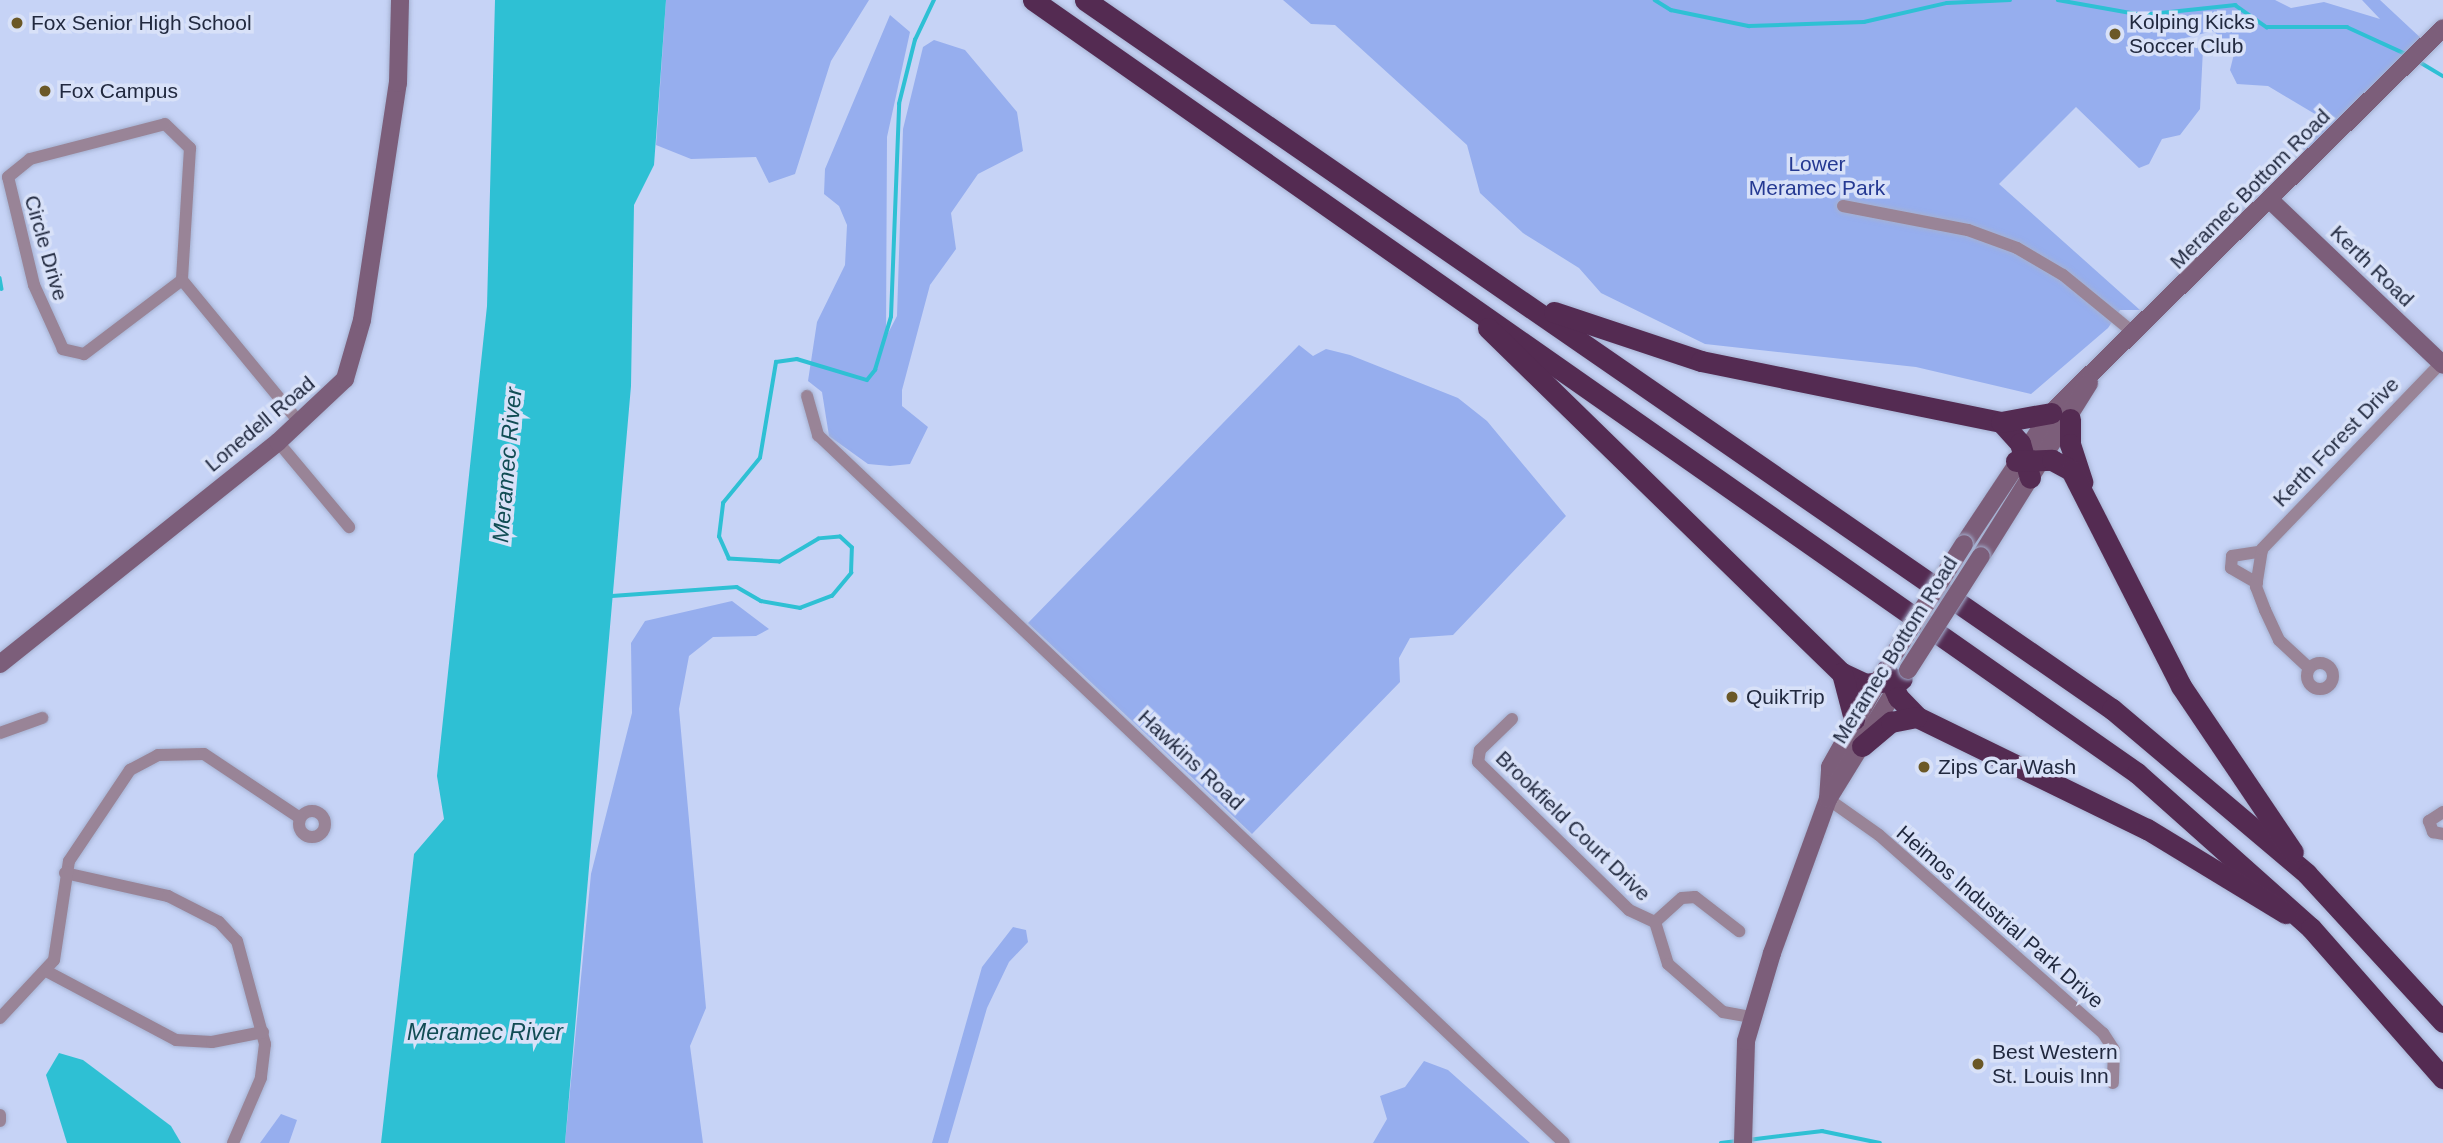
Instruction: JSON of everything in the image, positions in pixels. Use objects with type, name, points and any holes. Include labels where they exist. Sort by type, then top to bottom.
[{"type":"highway","points":[[1084,0],[1533,305],[2112,709],[2307,874],[2443,1022]]},
{"type":"highway","points":[[1040,5],[2091,737],[2225,846],[2311,928],[2443,1078]]},
{"type":"highway","points":[[1455,294],[1842,673],[1854,719]]},
{"type":"highway","points":[[1533,305],[1701,360],[2001,422],[2061,416],[2086,494]]},
{"type":"highway","points":[[2001,422],[2028,461],[2071,470],[2086,494],[2181,686],[2307,874]]},
{"type":"highway","points":[[1842,673],[1892,676],[1917,717],[2147,829],[2311,928]]},
{"type":"highway","points":[[1862,746],[1891,722],[1917,717]]},
{"type":"street","name":"Lonedell Road","points":[[0,664],[278,442],[342,382],[356,345],[398,83],[400,0]]},
{"type":"street","name":"Meramec Bottom Road","points":[[1743,1143],[1742,1073],[1752,1017],[1828,799],[1862,746],[1892,676],[1964,544],[2089,383],[2135,334],[2443,29]]},
{"type":"street","name":"Circle Drive","points":[[165,124],[178,130],[190,148],[191,172],[182,280],[84,354],[63,349],[34,285],[8,177],[30,159],[165,124]]},
{"type":"street","name":"Kerth Road","points":[[2270,200],[2442,364]]},
{"type":"street","points":[[1843,206],[1968,230],[2017,248],[2063,275],[2135,334]]},
{"type":"street","points":[[182,280],[300,423]]},
{"type":"street","name":"Kerth Forest Drive","points":[[2256,583],[2262,551],[2309,494],[2442,364]]},
{"type":"street","name":"Hawkins Road","points":[[807,396],[818,435],[1420,1013],[1564,1143]]},
{"type":"street","points":[[278,442],[349,527]]},
{"type":"street","name":"Meramec Bottom Road","points":[[1828,799],[1830,767],[1854,719],[1892,676],[1981,556],[2028,461]]},
{"type":"street","points":[[2262,551],[2232,556],[2231,568],[2256,583],[2279,640],[2309,668]]},
{"type":"street","points":[[0,733],[42,718]]},
{"type":"street","name":"Brookfield Court Drive","points":[[1512,719],[1480,750],[1478,762],[1629,910],[1655,922],[1668,964],[1723,1012],[1752,1017]]},
{"type":"street","points":[[0,1018],[48,972],[58,948],[65,873],[122,777],[158,755],[211,757],[300,818]]},
{"type":"street","name":"Heimos Industrial Park Drive","points":[[1828,799],[1852,812],[2103,1033],[2114,1050],[2113,1083]]},
{"type":"street","points":[[2443,812],[2429,821],[2433,831],[2443,834]]},
{"type":"street","points":[[65,873],[155,891],[219,922],[244,955],[263,1032],[264,1068],[233,1143]]},
{"type":"street","name":"Brookfield Court Drive","points":[[1655,922],[1691,896],[1739,931]]},
{"type":"street","points":[[48,972],[176,1040],[212,1042],[263,1032]]},
{"type":"street","points":[[0,1115],[0,1121]]},
{"type":"green space","points":[[666,0],[869,0],[831,61],[795,174],[769,183],[756,157],[691,159],[656,145]]},
{"type":"green space","name":"Lower Meramec Park","points":[[1283,0],[2275,0],[2291,8],[2324,2],[2380,19],[2362,0],[2380,0],[2425,42],[2308,155],[2302,146],[2320,117],[2268,86],[2237,84],[2230,70],[2235,50],[2213,31],[2173,41],[2203,49],[2200,109],[2180,135],[2162,139],[2149,164],[2139,168],[2076,107],[1999,184],[2140,310],[2120,310],[2108,328],[2031,394],[1916,367],[1705,344],[1601,293],[1579,268],[1523,233],[1480,193],[1467,145],[1335,25],[1311,24]]},
{"type":"green space","points":[[890,15],[910,32],[887,137],[886,337],[897,316],[903,129],[923,47],[934,40],[965,50],[1017,112],[1023,151],[978,174],[951,213],[956,249],[930,285],[902,390],[902,406],[928,427],[910,464],[890,466],[868,464],[829,436],[822,392],[808,381],[817,322],[845,265],[847,225],[839,206],[824,194],[825,169]]},
{"type":"green space","points":[[1299,345],[1313,356],[1326,349],[1350,355],[1458,398],[1487,421],[1566,516],[1453,635],[1410,638],[1399,658],[1400,682],[1252,834],[1028,623]]},
{"type":"green space","points":[[732,601],[769,629],[756,636],[713,637],[689,656],[679,709],[706,1008],[690,1046],[703,1143],[565,1143],[591,874],[632,713],[631,643],[645,621]]},
{"type":"green space","points":[[1013,927],[1026,930],[1028,942],[1009,962],[987,1008],[948,1143],[932,1143],[982,967]]},
{"type":"green space","points":[[1424,1061],[1448,1070],[1530,1143],[1373,1143],[1387,1119],[1380,1096],[1405,1087]]},
{"type":"green space","points":[[281,1114],[297,1120],[289,1143],[260,1143]]},
{"type":"water","name":"Meramec River","points":[[495,0],[666,0],[654,165],[634,205],[631,386],[565,1143],[381,1143],[414,854],[444,819],[437,776],[487,306]]},
{"type":"water","points":[[59,1053],[83,1060],[171,1126],[181,1143],[67,1143],[46,1075]]},
{"type":"waterway","points":[[612,596],[737,587],[761,601],[800,608],[832,596],[851,573],[852,548],[840,537],[819,539],[780,562],[729,559],[719,537],[723,503],[760,458],[776,362],[797,359],[867,380],[875,370],[891,317],[899,104],[915,40],[934,0]]},
{"type":"waterway","points":[[1655,0],[1671,10],[1749,26],[1864,22],[1947,3],[2010,0]]},
{"type":"waterway","points":[[2058,0],[2142,15],[2235,5],[2267,27],[2347,27],[2408,55]]},
{"type":"waterway","points":[[2418,61],[2443,76]]},
{"type":"waterway","points":[[0,278],[2,289]]},
{"type":"waterway","points":[[1748,1140],[1822,1131],[1880,1143]]},
{"type":"waterway","points":[[1721,1143],[1737,1141]]},
{"type":"place","name":"Fox Senior High School","points":[[17,23]]},
{"type":"place","name":"Kolping Kicks Soccer Club","points":[[2115,34]]},
{"type":"place","name":"Fox Campus","points":[[45,91]]},
{"type":"place","name":"QuikTrip","points":[[1732,697]]},
{"type":"place","name":"Zips Car Wash","points":[[1924,767]]},
{"type":"place","name":"Best Western St. Louis Inn","points":[[1978,1064]]}]
